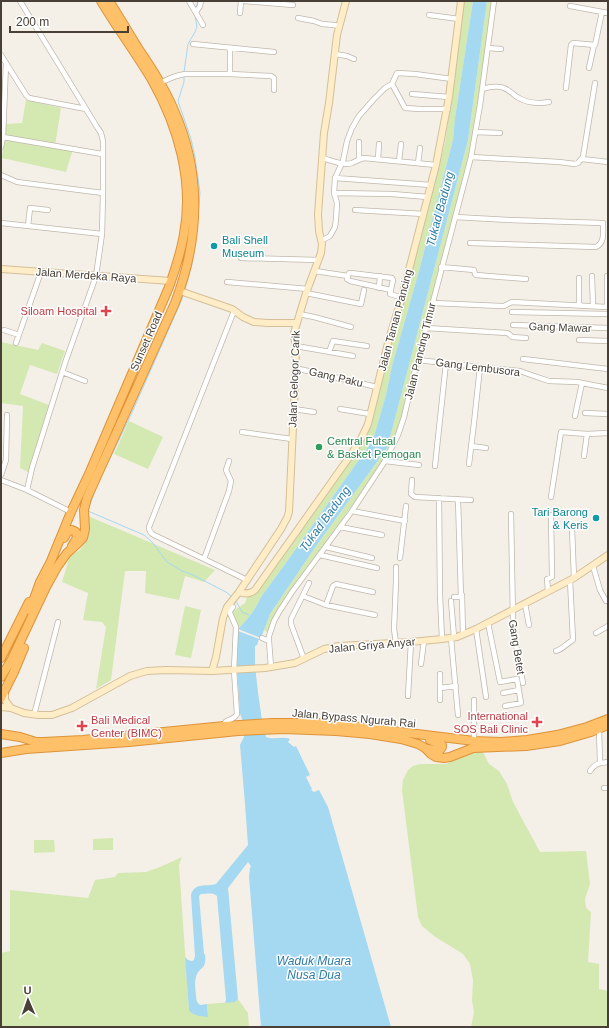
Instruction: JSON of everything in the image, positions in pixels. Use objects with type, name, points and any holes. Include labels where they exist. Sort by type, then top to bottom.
[{"type":"highway","name":"Sunset Road","points":[[1,668],[10,653],[71,512],[96,460],[174,275],[184,234],[187,210],[186,180],[181,152],[174,127],[154,84],[101,1]]},
{"type":"highway","name":"Sunset Road","points":[[1,677],[12,660],[57,567],[67,552],[83,538],[85,529],[84,510],[87,498],[180,291],[192,245],[194,191],[189,155],[184,136],[173,108],[160,83],[109,1]]},
{"type":"highway","points":[[123,394],[132,400]]},
{"type":"highway","points":[[54,554],[68,531],[74,530],[77,534],[77,538],[75,543],[67,552]]},
{"type":"highway","points":[[3,694],[44,603],[46,587]]},
{"type":"highway","points":[[1,658],[28,603],[35,597]]},
{"type":"highway","name":"Jalan Bypass Ngurah Rai","points":[[1,752],[129,742],[238,728],[318,723],[474,741],[501,742],[527,740],[565,733],[608,719]]},
{"type":"highway","name":"Jalan Bypass Ngurah Rai","points":[[273,726],[383,736],[411,741],[425,748],[436,757],[444,758],[473,748],[543,744],[576,736],[608,725]]},
{"type":"highway","name":"Jalan Bypass Ngurah Rai","points":[[1,734],[20,737],[36,742],[83,740],[224,726],[238,728]]},
{"type":"highway","points":[[1,728],[20,737]]},
{"type":"highway","points":[[410,734],[434,741],[442,746],[442,749],[439,751],[425,748]]},
{"type":"street","points":[[20,1],[101,132],[103,193],[102,234],[96,276],[62,372],[32,468],[27,490]]},
{"type":"street","points":[[189,1],[203,26]]},
{"type":"street","points":[[196,12],[201,1]]},
{"type":"street","points":[[240,13],[243,1],[293,6]]},
{"type":"street","name":"Jalan Gelogor Carik","points":[[212,671],[225,613],[281,529],[287,518],[290,505],[290,469],[296,346],[294,335],[296,323],[320,260],[322,249],[318,214],[325,123],[335,54],[346,1]]},
{"type":"street","name":"Jalan Taman Pancing","points":[[239,592],[247,593],[255,590],[357,446],[364,433],[389,339],[402,297],[436,165],[450,97],[461,1]]},
{"type":"street","name":"Jalan Pancing Timur","points":[[271,667],[269,641],[271,630],[279,612],[352,511],[385,461],[395,442],[402,423],[441,267],[471,157],[494,1]]},
{"type":"street","points":[[570,6],[608,13]]},
{"type":"street","points":[[589,68],[602,12]]},
{"type":"street","points":[[429,15],[459,19]]},
{"type":"street","points":[[298,18],[322,24],[340,26]]},
{"type":"street","points":[[566,88],[571,45],[573,43],[594,45]]},
{"type":"street","points":[[193,44],[274,52]]},
{"type":"street","points":[[230,48],[230,74]]},
{"type":"street","points":[[488,48],[501,49]]},
{"type":"street","points":[[335,54],[347,56],[354,60]]},
{"type":"street","points":[[1,55],[29,98],[86,109]]},
{"type":"street","points":[[1,147],[6,62]]},
{"type":"street","points":[[321,241],[330,236],[334,227],[337,203],[334,193],[334,178],[341,163],[352,128],[359,116],[378,94],[392,84],[397,73],[452,79]]},
{"type":"street","points":[[160,83],[180,74],[230,74],[273,77],[274,90]]},
{"type":"street","points":[[471,157],[578,163],[584,152],[595,83]]},
{"type":"street","points":[[392,84],[405,108],[448,109]]},
{"type":"street","points":[[482,89],[489,87],[501,87],[506,88],[518,98],[541,103],[548,102]]},
{"type":"street","points":[[412,94],[450,97]]},
{"type":"street","points":[[475,132],[500,133]]},
{"type":"street","points":[[2,139],[102,154]]},
{"type":"street","points":[[359,142],[360,159]]},
{"type":"street","points":[[378,159],[379,144]]},
{"type":"street","points":[[399,161],[400,144]]},
{"type":"street","points":[[418,163],[420,148]]},
{"type":"street","points":[[322,158],[341,163],[351,163],[364,158],[436,165]]},
{"type":"street","points":[[582,158],[608,162]]},
{"type":"street","points":[[1,175],[17,182],[103,193]]},
{"type":"street","points":[[334,178],[431,185]]},
{"type":"street","points":[[334,193],[392,194],[428,197]]},
{"type":"street","points":[[28,226],[30,208],[48,210]]},
{"type":"street","points":[[355,210],[424,214]]},
{"type":"street","points":[[455,217],[603,224],[602,242],[596,247],[470,243]]},
{"type":"street","points":[[1,223],[102,234]]},
{"type":"street","points":[[241,258],[320,260]]},
{"type":"street","points":[[441,267],[474,270],[476,275],[526,279]]},
{"type":"street","name":"Jalan Merdeka Raya","points":[[1,269],[171,281]]},
{"type":"street","points":[[315,271],[348,276],[350,273],[392,278],[390,294],[400,297]]},
{"type":"street","points":[[16,343],[41,272]]},
{"type":"street","points":[[365,284],[366,274]]},
{"type":"street","points":[[348,276],[349,280],[391,290]]},
{"type":"street","points":[[379,288],[380,276]]},
{"type":"street","points":[[592,276],[592,306]]},
{"type":"street","points":[[433,303],[504,306],[512,302],[607,307],[607,276]]},
{"type":"street","points":[[579,278],[579,306]]},
{"type":"street","points":[[227,282],[307,291],[361,304],[364,290]]},
{"type":"street","points":[[180,291],[234,311],[254,322],[296,323]]},
{"type":"street","points":[[234,311],[149,530],[151,534],[204,558],[247,580]]},
{"type":"street","points":[[512,312],[608,314]]},
{"type":"street","points":[[299,314],[308,315],[351,327]]},
{"type":"street","name":"Gang Mawar","points":[[513,325],[608,328]]},
{"type":"street","points":[[426,328],[507,333],[512,337],[526,338]]},
{"type":"street","points":[[4,330],[19,335]]},
{"type":"street","points":[[579,340],[608,341]]},
{"type":"street","points":[[329,352],[333,341],[367,346]]},
{"type":"street","points":[[296,346],[353,356]]},
{"type":"street","points":[[523,359],[608,369]]},
{"type":"street","name":"Gang Lembusora","points":[[418,360],[520,371],[549,381],[582,383],[608,388]]},
{"type":"street","points":[[435,466],[446,363]]},
{"type":"street","points":[[469,464],[480,367]]},
{"type":"street","name":"Gang Paku","points":[[295,368],[377,387]]},
{"type":"street","points":[[62,372],[85,381]]},
{"type":"street","points":[[575,416],[582,383]]},
{"type":"street","points":[[294,409],[314,412]]},
{"type":"street","points":[[340,409],[370,414]]},
{"type":"street","points":[[586,413],[608,414]]},
{"type":"street","points":[[1,475],[6,460],[7,415]]},
{"type":"street","points":[[242,432],[292,439]]},
{"type":"street","points":[[551,497],[561,432],[587,434],[608,432]]},
{"type":"street","points":[[584,456],[587,434]]},
{"type":"street","points":[[471,446],[486,448]]},
{"type":"street","points":[[204,558],[229,491],[231,481],[226,470],[229,461]]},
{"type":"street","points":[[385,461],[419,465]]},
{"type":"street","points":[[1,480],[27,490],[71,512]]},
{"type":"street","points":[[412,480],[411,494],[413,497],[472,500]]},
{"type":"street","points":[[439,498],[442,639]]},
{"type":"street","points":[[458,499],[460,596],[453,599],[452,638],[458,715]]},
{"type":"street","points":[[400,558],[406,506]]},
{"type":"street","points":[[352,511],[404,521]]},
{"type":"street","name":"Gang Betet","points":[[511,514],[512,610],[517,652],[523,683]]},
{"type":"street","points":[[548,591],[548,579],[552,577],[550,515]]},
{"type":"street","points":[[340,527],[382,535]]},
{"type":"street","points":[[556,651],[562,649],[567,643],[573,640],[572,530]]},
{"type":"street","points":[[326,547],[372,558]]},
{"type":"street","points":[[320,555],[377,568]]},
{"type":"street","name":"Jalan Griya Anyar","points":[[1,707],[11,708],[19,712],[34,715],[48,716],[62,712],[88,700],[130,676],[147,671],[257,669],[299,662],[324,649],[339,646],[424,641],[464,635],[572,579],[608,555]]},
{"type":"street","points":[[593,566],[600,590],[606,601]]},
{"type":"street","points":[[396,567],[394,629],[396,643]]},
{"type":"street","points":[[461,579],[464,635]]},
{"type":"street","points":[[304,659],[291,622],[292,616],[309,583]]},
{"type":"street","points":[[326,605],[334,585],[338,584],[373,592]]},
{"type":"street","points":[[303,596],[326,605],[375,615]]},
{"type":"street","points":[[525,604],[529,625]]},
{"type":"street","points":[[224,726],[226,721],[233,718],[237,714],[236,628],[230,613],[233,607]]},
{"type":"street","points":[[34,715],[58,622]]},
{"type":"street","points":[[488,623],[500,682],[517,679],[521,703],[505,706]]},
{"type":"street","points":[[596,633],[608,626]]},
{"type":"street","points":[[476,630],[486,697]]},
{"type":"street","points":[[262,638],[269,641]]},
{"type":"street","points":[[422,664],[424,641]]},
{"type":"street","points":[[408,696],[411,642]]},
{"type":"street","points":[[440,674],[440,700]]},
{"type":"street","points":[[440,688],[456,686]]},
{"type":"street","points":[[503,693],[519,690]]},
{"type":"street","points":[[3,694],[5,700],[11,708]]},
{"type":"street","points":[[474,700],[474,741]]},
{"type":"street","points":[[598,729],[600,763]]},
{"type":"street","points":[[590,771],[594,766],[600,763],[608,762]]},
{"type":"green space","points":[[464,1],[473,1],[453,140],[373,440],[261,597],[257,606],[238,629],[232,612],[245,603],[248,595],[255,593],[274,569],[364,441],[369,430],[445,143]]},
{"type":"green space","points":[[487,1],[492,1],[470,155],[419,343],[400,423],[390,448],[371,479],[311,563],[268,633],[264,630],[270,614],[316,546],[387,448],[468,140]]},
{"type":"green space","points":[[26,100],[61,108],[55,146],[73,149],[66,172],[2,158],[6,124],[22,123]]},
{"type":"green space","points":[[1,342],[38,350],[42,343],[65,351],[57,374],[30,365],[20,394],[49,405],[28,472],[20,468],[23,406],[1,403]]},
{"type":"green space","points":[[129,421],[163,437],[148,469],[114,454]]},
{"type":"green space","points":[[88,516],[215,570],[204,582],[185,576],[179,600],[145,593],[146,571],[125,571],[111,680],[96,689],[106,627],[102,622],[83,620],[88,593],[62,582],[70,555],[80,550],[87,540]]},
{"type":"green space","points":[[185,606],[201,610],[191,658],[175,655]]},
{"type":"green space","points":[[474,752],[483,752],[489,764],[499,771],[507,784],[513,802],[540,852],[586,851],[590,884],[585,899],[586,908],[591,912],[588,962],[599,964],[599,989],[608,991],[608,1027],[471,1027],[474,1012],[472,1001],[473,980],[470,964],[463,954],[434,936],[422,926],[418,917],[402,790],[403,780],[408,770],[413,766],[420,764],[446,764]]},
{"type":"green space","points":[[113,838],[113,850],[93,850],[93,839]]},
{"type":"green space","points":[[34,840],[54,840],[55,852],[34,853]]},
{"type":"green space","points":[[182,857],[179,865],[189,1010],[208,1017],[207,1004],[235,1002],[238,999],[248,1013],[249,1027],[1,1027],[1,953],[10,951],[10,890],[88,898],[95,880],[115,877],[118,873],[146,872]]},
{"type":"water","name":"Tukad Badung","points":[[473,1],[487,1],[468,140],[388,445],[316,546],[270,614],[261,638],[238,629],[257,606],[261,597],[373,440],[453,140]]},
{"type":"water","points":[[238,631],[259,639],[257,645],[255,646],[255,666],[262,721],[244,722],[240,713],[237,668]]},
{"type":"water","name":"Waduk Muara Nusa Dua","points":[[265,733],[266,737],[269,738],[290,739],[288,742],[294,747],[296,746],[310,775],[306,777],[312,789],[311,790],[314,792],[319,790],[328,807],[391,1027],[261,1027],[249,877],[251,866],[248,862],[228,888],[238,999],[235,1002],[225,1003],[226,1000],[217,896],[211,894],[201,894],[199,896],[205,963],[197,974],[195,990],[197,1002],[200,1005],[207,1004],[208,1017],[195,1015],[189,1010],[185,957],[192,961],[194,960],[195,956],[191,895],[195,888],[216,884],[248,845],[240,745],[244,734]]},
{"type":"waterway","points":[[196,8],[198,1]]},
{"type":"waterway","points":[[184,72],[188,44],[197,27],[195,15]]},
{"type":"waterway","points":[[184,76],[184,82],[178,101],[191,139],[200,193],[196,239],[192,264],[185,289]]},
{"type":"waterway","points":[[97,485],[130,417],[183,294]]},
{"type":"waterway","points":[[89,507],[95,491]]},
{"type":"waterway","points":[[88,510],[144,535],[152,542],[167,562],[182,571],[226,592],[232,597]]},
{"type":"waterway","points":[[236,601],[242,612],[249,615]]},
{"type":"place","name":"Bali Shell Museum","points":[[214,246]]},
{"type":"place","name":"Siloam Hospital","points":[[106,311]]},
{"type":"place","name":"Central Futsal & Basket Pemogan","points":[[319,447]]},
{"type":"place","name":"Tari Barong & Keris","points":[[596,518]]},
{"type":"place","name":"International SOS Bali Clinic","points":[[537,722]]},
{"type":"place","name":"Bali Medical Center (BIMC)","points":[[82,726]]}]
